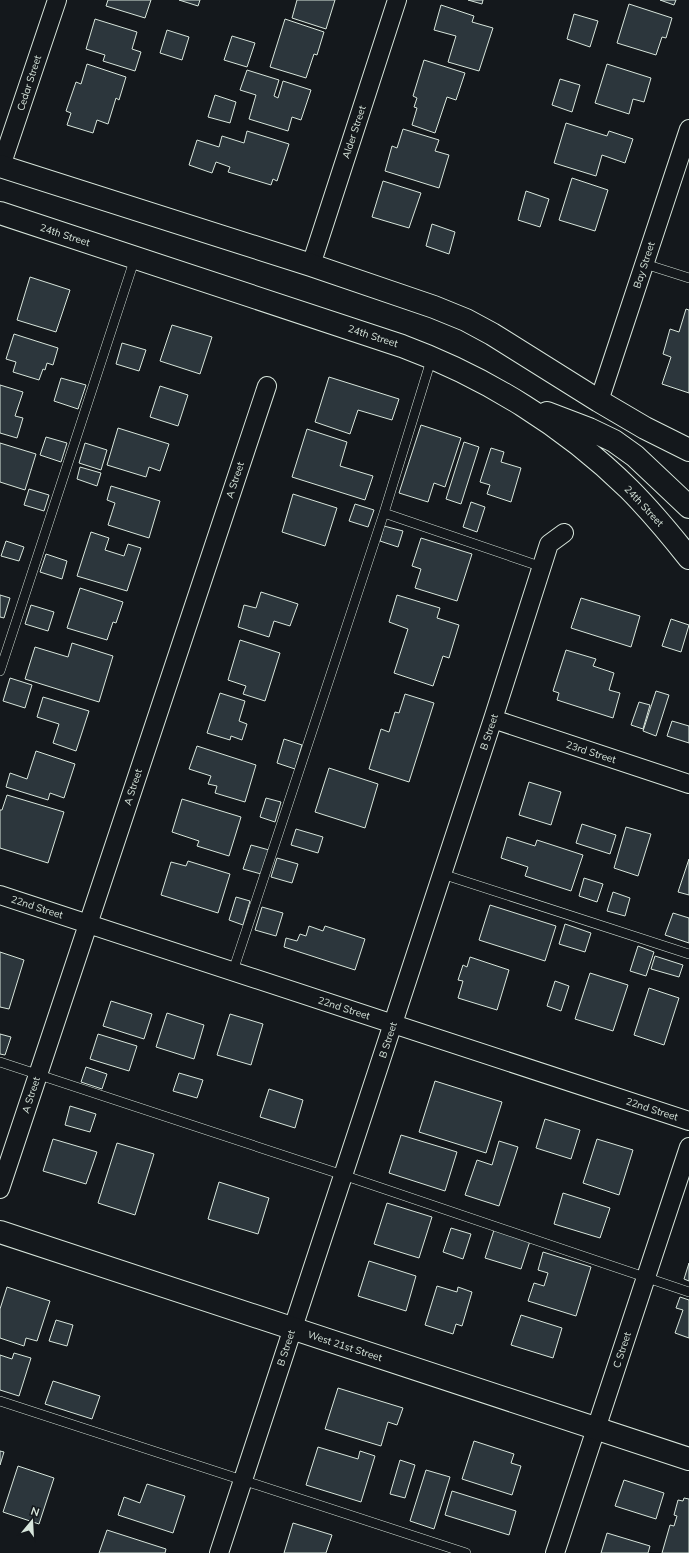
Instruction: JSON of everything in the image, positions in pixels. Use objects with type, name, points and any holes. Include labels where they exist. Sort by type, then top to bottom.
[{"type":"main road","points":[[1,166],[311,265],[434,307],[466,320],[505,342],[645,428],[689,450]]},
{"type":"main road","name":"24th Street","points":[[0,213],[402,346],[432,357],[476,378],[516,401],[585,450],[629,490],[668,532],[689,558]]},
{"type":"main road","points":[[516,401],[589,429],[614,441],[635,456],[689,507]]},
{"type":"main road","name":"West 21st Street","points":[[0,1232],[689,1459]]},
{"type":"street","name":"Cedar Street","points":[[1,166],[57,0]]},
{"type":"street","name":"Alder Street","points":[[311,265],[396,0]]},
{"type":"street","name":"Bay Street","points":[[599,401],[689,130]]},
{"type":"street","name":"A Street","points":[[0,1189],[266,386]]},
{"type":"street","name":"B Street","points":[[219,1553],[549,544],[564,533]]},
{"type":"street","name":"23rd Street","points":[[493,719],[689,784]]},
{"type":"street","name":"22nd Street","points":[[0,895],[689,1122]]},
{"type":"street","name":"C Street","points":[[555,1553],[689,1148]]},
{"type":"lane","points":[[0,671],[135,258]]},
{"type":"lane","points":[[645,264],[689,278]]},
{"type":"lane","points":[[233,971],[384,513],[432,357]]},
{"type":"lane","points":[[384,513],[542,567]]},
{"type":"lane","points":[[442,874],[689,954]]},
{"type":"lane","points":[[0,1062],[343,1175],[689,1292]]},
{"type":"lane","points":[[0,1401],[466,1553]]},
{"type":"building","points":[[108,0],[151,0],[145,18],[106,6]]},
{"type":"building","points":[[179,0],[200,0],[198,6]]},
{"type":"building","points":[[297,0],[335,0],[326,29],[292,18]]},
{"type":"building","points":[[468,0],[483,0],[482,4]]},
{"type":"building","points":[[660,0],[676,0],[674,5]]},
{"type":"building","points":[[629,4],[672,18],[666,38],[662,37],[656,55],[617,43]]},
{"type":"building","points":[[441,5],[474,16],[472,22],[493,28],[479,71],[448,62],[456,36],[434,30]]},
{"type":"building","points":[[574,14],[598,21],[590,47],[567,39]]},
{"type":"building","points":[[95,19],[137,32],[132,49],[141,52],[135,71],[103,61],[105,55],[86,49]]},
{"type":"building","points":[[285,19],[324,32],[317,55],[314,54],[306,78],[270,67]]},
{"type":"building","points":[[167,30],[189,37],[182,60],[160,53]]},
{"type":"building","points":[[232,36],[255,43],[247,67],[224,60]]},
{"type":"building","points":[[424,60],[465,73],[456,100],[447,97],[435,133],[412,125],[417,108],[414,107],[417,98],[413,96]]},
{"type":"building","points":[[87,64],[126,77],[119,100],[116,98],[108,124],[97,120],[93,133],[67,125],[71,113],[66,111],[76,82],[81,84]]},
{"type":"building","points":[[607,64],[651,78],[644,102],[633,99],[629,114],[595,103]]},
{"type":"building","points":[[247,70],[279,80],[274,96],[278,98],[283,81],[311,90],[301,120],[292,117],[288,131],[249,119],[256,95],[240,90]]},
{"type":"building","points":[[560,79],[580,85],[572,112],[552,105]]},
{"type":"building","points":[[215,95],[236,102],[230,123],[208,117]]},
{"type":"building","points":[[566,123],[607,136],[609,131],[633,139],[625,163],[602,155],[596,176],[554,163]]},
{"type":"building","points":[[403,129],[439,140],[435,151],[449,155],[439,188],[385,171],[392,146],[397,148]]},
{"type":"building","points":[[247,131],[289,144],[277,181],[273,179],[271,185],[228,172],[230,167],[216,162],[212,173],[189,165],[197,140],[219,147],[222,136],[244,143]]},
{"type":"building","points":[[572,178],[608,190],[595,231],[559,220]]},
{"type":"building","points":[[383,181],[421,193],[409,228],[372,217]]},
{"type":"building","points":[[526,191],[549,199],[540,227],[518,220]]},
{"type":"building","points":[[432,224],[455,232],[449,254],[426,246]]},
{"type":"building","points":[[30,277],[70,290],[56,332],[17,320]]},
{"type":"building","points":[[686,309],[689,310],[689,393],[662,384],[671,357],[663,354],[670,329],[679,332]]},
{"type":"building","points":[[172,325],[212,337],[200,374],[160,361]]},
{"type":"building","points":[[14,334],[58,348],[53,365],[47,363],[39,380],[13,372],[16,362],[6,359]]},
{"type":"building","points":[[122,343],[146,350],[139,371],[116,364]]},
{"type":"building","points":[[329,377],[399,399],[392,420],[358,410],[350,434],[315,422]]},
{"type":"building","points":[[61,378],[86,385],[78,409],[54,401]]},
{"type":"building","points":[[0,385],[23,392],[15,416],[23,418],[17,438],[0,433]]},
{"type":"building","points":[[160,386],[188,395],[178,426],[150,417]]},
{"type":"building","points":[[421,425],[461,438],[445,487],[434,483],[428,502],[399,493]]},
{"type":"building","points":[[118,428],[169,444],[160,471],[149,467],[146,477],[107,465]]},
{"type":"building","points":[[307,429],[347,442],[340,466],[373,476],[365,500],[292,477]]},
{"type":"building","points":[[46,437],[67,443],[61,462],[40,455]]},
{"type":"building","points":[[464,442],[479,447],[461,504],[446,499]]},
{"type":"building","points":[[0,443],[36,454],[25,490],[0,482]]},
{"type":"building","points":[[85,443],[107,450],[101,470],[79,463]]},
{"type":"building","points":[[491,448],[504,452],[501,462],[521,468],[511,502],[487,494],[490,485],[480,482]]},
{"type":"building","points":[[80,467],[101,473],[97,486],[77,479]]},
{"type":"building","points":[[111,486],[160,501],[149,538],[108,525],[115,503],[107,500]]},
{"type":"building","points":[[29,489],[49,495],[44,511],[24,505]]},
{"type":"building","points":[[293,494],[337,508],[325,546],[282,532]]},
{"type":"building","points":[[471,502],[485,507],[477,532],[463,527]]},
{"type":"building","points":[[355,504],[374,510],[368,527],[349,521]]},
{"type":"building","points":[[384,526],[403,531],[398,547],[380,541]]},
{"type":"building","points":[[91,532],[109,538],[105,550],[124,556],[128,544],[141,548],[127,591],[77,576]]},
{"type":"building","points":[[421,538],[472,554],[457,601],[415,588],[421,569],[412,566]]},
{"type":"building","points":[[6,541],[24,547],[19,561],[1,556]]},
{"type":"building","points":[[46,554],[67,561],[62,579],[40,572]]},
{"type":"building","points":[[80,588],[123,602],[116,623],[113,622],[107,640],[67,628]]},
{"type":"building","points":[[261,592],[298,604],[290,626],[274,621],[269,637],[238,627],[244,605],[256,608]]},
{"type":"building","points":[[0,595],[10,598],[4,618],[0,617]]},
{"type":"building","points":[[397,595],[440,608],[437,618],[459,625],[449,658],[443,656],[433,686],[394,673],[408,629],[389,622]]},
{"type":"building","points":[[581,598],[640,616],[631,647],[571,628]]},
{"type":"building","points":[[31,605],[54,612],[48,631],[25,624]]},
{"type":"building","points":[[671,619],[689,625],[681,652],[662,646]]},
{"type":"building","points":[[240,640],[280,653],[265,701],[243,694],[246,686],[228,680]]},
{"type":"building","points":[[72,643],[113,656],[99,702],[25,679],[35,647],[68,657]]},
{"type":"building","points":[[566,650],[596,659],[593,666],[614,673],[609,690],[620,693],[613,718],[557,700],[559,693],[553,691]]},
{"type":"building","points":[[10,678],[32,685],[25,708],[3,701]]},
{"type":"building","points":[[656,691],[669,695],[656,736],[643,731]]},
{"type":"building","points":[[220,693],[245,701],[239,721],[247,724],[242,740],[231,736],[230,740],[207,733]]},
{"type":"building","points":[[405,694],[434,703],[409,782],[369,769],[381,729],[389,732],[395,712],[399,713]]},
{"type":"building","points":[[43,697],[89,711],[76,751],[53,743],[59,724],[37,717]]},
{"type":"building","points":[[639,702],[650,705],[643,729],[631,725]]},
{"type":"building","points":[[672,721],[689,726],[689,743],[667,736]]},
{"type":"building","points":[[284,739],[302,745],[295,769],[277,763]]},
{"type":"building","points":[[197,746],[256,765],[245,802],[215,793],[217,786],[208,784],[211,776],[189,769]]},
{"type":"building","points":[[36,751],[75,764],[64,798],[50,793],[48,800],[6,787],[10,773],[27,779]]},
{"type":"building","points":[[329,768],[378,784],[365,828],[315,812]]},
{"type":"building","points":[[529,782],[561,792],[551,825],[519,815]]},
{"type":"building","points":[[7,795],[64,812],[48,863],[0,848],[0,810],[2,810]]},
{"type":"building","points":[[266,798],[281,802],[275,822],[260,817]]},
{"type":"building","points":[[182,799],[241,817],[229,856],[197,846],[199,841],[172,832]]},
{"type":"building","points":[[582,824],[616,835],[610,854],[576,843]]},
{"type":"building","points":[[626,827],[651,834],[638,876],[614,868]]},
{"type":"building","points":[[296,829],[323,837],[318,853],[291,845]]},
{"type":"building","points":[[507,837],[535,846],[537,840],[583,855],[571,891],[525,876],[528,867],[501,858]]},
{"type":"building","points":[[251,845],[269,850],[261,874],[243,869]]},
{"type":"building","points":[[277,858],[298,864],[292,883],[271,877]]},
{"type":"building","points":[[689,859],[689,895],[678,892]]},
{"type":"building","points":[[188,861],[230,874],[218,913],[161,895],[171,862],[186,866]]},
{"type":"building","points":[[584,878],[603,884],[597,902],[579,896]]},
{"type":"building","points":[[613,892],[630,898],[625,916],[607,911]]},
{"type":"building","points":[[236,897],[250,901],[243,925],[229,920]]},
{"type":"building","points":[[490,905],[556,926],[545,961],[479,940]]},
{"type":"building","points":[[262,907],[283,913],[276,936],[255,930]]},
{"type":"building","points":[[673,913],[689,918],[689,943],[665,935]]},
{"type":"building","points":[[565,924],[591,933],[585,952],[559,944]]},
{"type":"building","points":[[309,926],[323,931],[325,926],[365,939],[355,970],[284,947],[286,938],[297,941],[300,934],[306,936]]},
{"type":"building","points":[[638,946],[654,952],[646,976],[630,971]]},
{"type":"building","points":[[0,952],[24,960],[9,1009],[0,1007]]},
{"type":"building","points":[[655,956],[683,965],[679,977],[651,969]]},
{"type":"building","points":[[470,957],[509,970],[497,1010],[458,998],[463,981],[458,980],[463,965],[467,967]]},
{"type":"building","points":[[590,973],[628,985],[613,1031],[575,1019]]},
{"type":"building","points":[[555,981],[569,986],[561,1011],[547,1006]]},
{"type":"building","points":[[649,988],[679,998],[664,1045],[634,1035]]},
{"type":"building","points":[[111,1001],[152,1014],[144,1039],[103,1026]]},
{"type":"building","points":[[167,1013],[204,1025],[194,1059],[156,1047]]},
{"type":"building","points":[[230,1014],[263,1024],[251,1065],[217,1055]]},
{"type":"building","points":[[0,1034],[11,1037],[5,1055],[0,1054]]},
{"type":"building","points":[[98,1034],[137,1046],[129,1071],[90,1059]]},
{"type":"building","points":[[86,1067],[107,1074],[102,1089],[81,1082]]},
{"type":"building","points":[[179,1073],[203,1080],[197,1098],[173,1091]]},
{"type":"building","points":[[435,1081],[502,1102],[486,1153],[419,1132]]},
{"type":"building","points":[[269,1089],[303,1100],[295,1128],[260,1117]]},
{"type":"building","points":[[70,1106],[96,1114],[90,1132],[65,1125]]},
{"type":"building","points":[[545,1119],[580,1130],[571,1159],[536,1148]]},
{"type":"building","points":[[401,1135],[457,1152],[445,1191],[389,1173]]},
{"type":"building","points":[[53,1139],[97,1152],[86,1184],[43,1171]]},
{"type":"building","points":[[597,1139],[633,1150],[619,1195],[583,1183]]},
{"type":"building","points":[[499,1141],[518,1147],[499,1206],[465,1195],[477,1160],[492,1165]]},
{"type":"building","points":[[117,1143],[154,1154],[135,1215],[98,1203]]},
{"type":"building","points":[[219,1182],[269,1198],[258,1234],[208,1219]]},
{"type":"building","points":[[563,1193],[610,1208],[600,1238],[554,1224]]},
{"type":"building","points":[[387,1203],[432,1217],[419,1258],[374,1244]]},
{"type":"building","points":[[451,1228],[471,1234],[463,1259],[443,1252]]},
{"type":"building","points":[[494,1230],[530,1241],[521,1269],[485,1258]]},
{"type":"building","points":[[543,1252],[591,1267],[576,1316],[528,1301],[534,1283],[544,1286],[548,1273],[538,1270]]},
{"type":"building","points":[[369,1261],[416,1276],[406,1311],[358,1296]]},
{"type":"building","points":[[689,1263],[689,1281],[684,1279]]},
{"type":"building","points":[[437,1286],[457,1292],[458,1287],[472,1292],[462,1326],[456,1324],[453,1334],[425,1325]]},
{"type":"building","points":[[7,1287],[50,1301],[37,1341],[26,1338],[24,1346],[0,1338],[0,1309]]},
{"type":"building","points":[[680,1297],[689,1300],[689,1338],[675,1333],[683,1310],[676,1308]]},
{"type":"building","points":[[521,1315],[562,1328],[553,1358],[511,1345]]},
{"type":"building","points":[[56,1320],[73,1325],[67,1346],[49,1341]]},
{"type":"building","points":[[14,1353],[31,1358],[19,1396],[0,1390],[0,1355],[12,1359]]},
{"type":"building","points":[[53,1381],[100,1396],[92,1419],[45,1404]]},
{"type":"building","points":[[338,1388],[403,1408],[397,1425],[388,1422],[381,1446],[325,1429]]},
{"type":"building","points":[[474,1441],[514,1454],[511,1463],[521,1466],[512,1495],[462,1479]]},
{"type":"building","points":[[318,1447],[358,1459],[360,1451],[375,1456],[361,1502],[306,1485]]},
{"type":"building","points":[[0,1451],[4,1452],[0,1465]]},
{"type":"building","points":[[400,1460],[415,1465],[405,1498],[390,1494]]},
{"type":"building","points":[[18,1466],[54,1478],[39,1524],[3,1512]]},
{"type":"building","points":[[426,1470],[450,1477],[434,1529],[410,1521]]},
{"type":"building","points":[[624,1480],[664,1493],[656,1519],[615,1506]]},
{"type":"building","points":[[147,1484],[185,1496],[173,1533],[118,1515],[124,1497],[140,1503]]},
{"type":"building","points":[[452,1491],[516,1511],[509,1535],[445,1515]]},
{"type":"building","points":[[684,1498],[689,1499],[689,1553],[662,1553],[670,1525],[674,1526],[677,1516],[674,1515],[678,1500],[683,1501]]},
{"type":"building","points":[[293,1523],[332,1535],[326,1553],[284,1553]]},
{"type":"building","points":[[107,1530],[166,1549],[165,1553],[99,1553]]},
{"type":"building","points":[[607,1533],[650,1546],[648,1553],[601,1553]]}]
